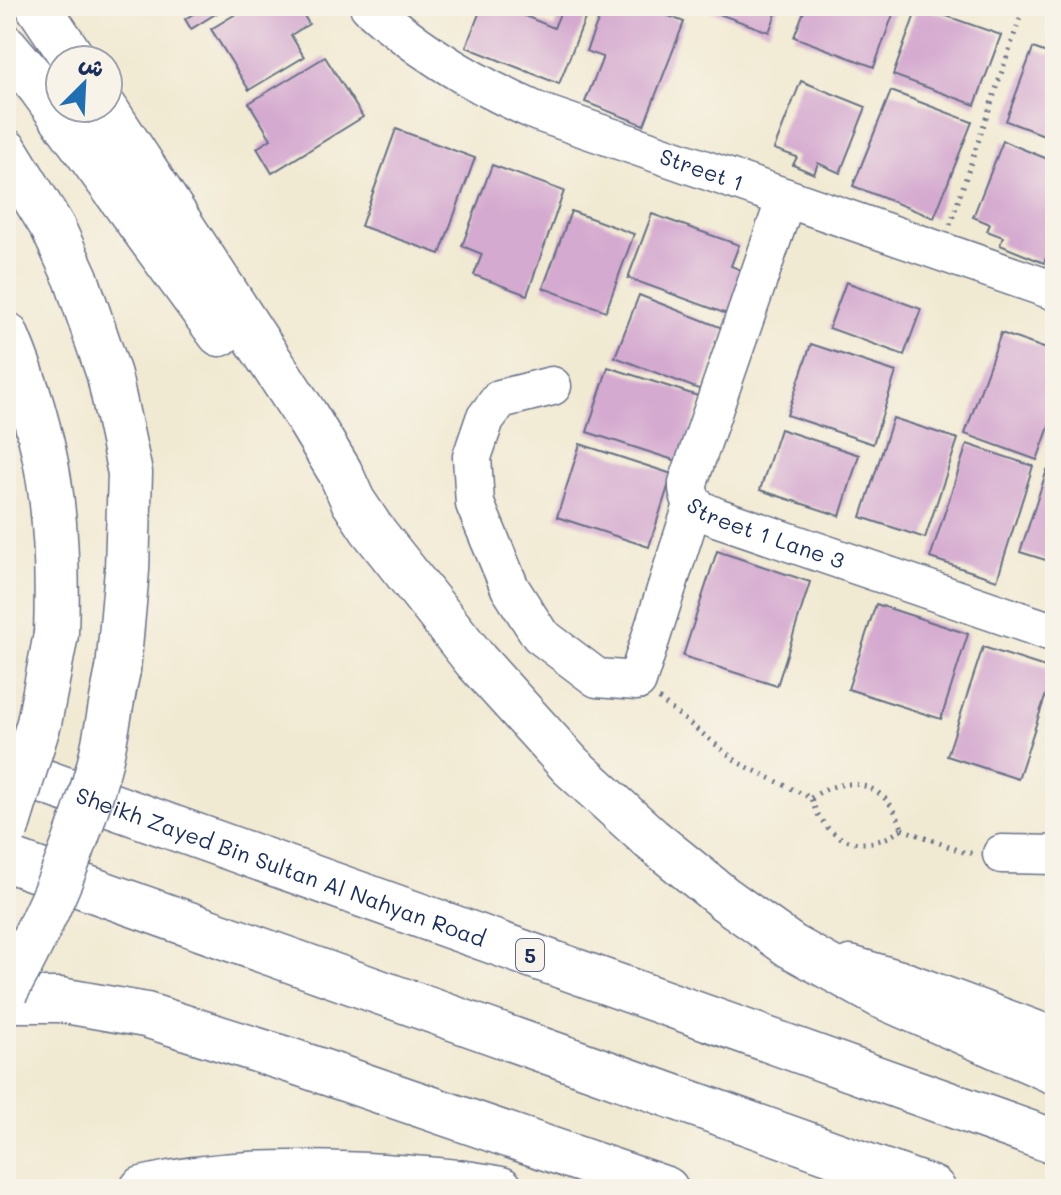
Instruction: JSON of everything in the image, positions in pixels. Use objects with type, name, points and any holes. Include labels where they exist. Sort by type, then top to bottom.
[{"type":"highway","points":[[38,6],[63,44]]},
{"type":"highway","points":[[6,47],[39,86],[287,425],[353,501],[440,618],[571,766],[651,839],[725,899],[791,946],[881,996],[1055,1072]]},
{"type":"highway","points":[[115,124],[305,414],[340,472],[353,501]]},
{"type":"highway","points":[[6,151],[59,240],[76,278],[109,375],[130,473],[127,570],[118,670],[99,765],[70,858],[31,947],[6,991]]},
{"type":"highway","points":[[6,334],[34,406],[45,446],[55,520],[58,578],[56,634],[39,723],[6,830]]},
{"type":"highway","name":"Sheikh Zayed Bin Sultan Al Nahyan Road","points":[[6,768],[1055,1142]]},
{"type":"highway","points":[[6,859],[933,1189]]},
{"type":"highway","points":[[6,1000],[60,1000],[146,1015],[295,1062],[666,1189]]},
{"type":"highway","points":[[142,1189],[170,1182],[247,1173],[325,1173],[501,1189]]},
{"type":"street","name":"Street 1","points":[[369,6],[430,56],[501,96],[538,112],[1055,291]]},
{"type":"street","name":"Street 1 Lane 3","points":[[786,198],[688,483],[688,494],[693,505],[719,518],[1055,633]]},
{"type":"street","points":[[552,386],[500,399],[485,419],[472,457],[475,504],[510,588],[540,635],[597,678],[637,681],[693,505]]},
{"type":"street","points":[[1002,854],[1055,855]]},
{"type":"street","points":[[791,946],[910,983],[1055,1037]]},
{"type":"path","points":[[941,251],[1024,6]]},
{"type":"path","points":[[637,681],[739,763],[811,798],[821,822],[830,831],[854,842],[879,841],[902,829]]},
{"type":"path","points":[[811,798],[822,790],[847,783],[872,788],[892,805],[902,829],[966,853],[1002,854]]},
{"type":"building","points":[[195,6],[228,6],[191,29],[185,19],[198,11]]},
{"type":"building","points":[[249,6],[298,6],[309,24],[291,35],[304,57],[249,90],[211,29]]},
{"type":"building","points":[[482,6],[523,6],[520,14],[554,28],[563,6],[590,6],[559,84],[466,47]]},
{"type":"building","points":[[604,6],[644,6],[684,22],[644,125],[585,102],[603,57],[586,51]]},
{"type":"building","points":[[706,6],[779,6],[769,32],[705,9]]},
{"type":"building","points":[[806,6],[896,6],[874,67],[794,37]]},
{"type":"building","points":[[918,6],[1001,35],[975,105],[893,75]]},
{"type":"building","points":[[1033,48],[1055,56],[1055,139],[1006,121]]},
{"type":"building","points":[[325,57],[363,117],[272,173],[257,148],[271,139],[249,103]]},
{"type":"building","points":[[801,81],[866,107],[840,173],[818,163],[814,174],[793,165],[797,157],[774,149]]},
{"type":"building","points":[[891,91],[972,122],[934,218],[853,186]]},
{"type":"building","points":[[396,129],[475,158],[440,254],[361,226]]},
{"type":"building","points":[[1003,141],[1055,162],[1055,235],[1044,263],[1000,245],[1003,237],[987,231],[990,224],[973,217]]},
{"type":"building","points":[[492,165],[564,191],[527,295],[474,275],[482,254],[462,246]]},
{"type":"building","points":[[571,211],[634,234],[606,311],[543,288]]},
{"type":"building","points":[[652,214],[739,245],[731,266],[751,274],[735,317],[628,278]]},
{"type":"building","points":[[846,282],[921,309],[904,355],[829,328]]},
{"type":"building","points":[[639,295],[725,329],[701,390],[615,357]]},
{"type":"building","points":[[1001,333],[1055,352],[1055,410],[1037,460],[965,434]]},
{"type":"building","points":[[811,344],[896,372],[873,444],[787,415]]},
{"type":"building","points":[[608,367],[701,397],[680,462],[587,432]]},
{"type":"building","points":[[893,418],[958,439],[925,538],[861,517]]},
{"type":"building","points":[[780,429],[859,455],[840,516],[760,490]]},
{"type":"building","points":[[580,444],[672,474],[649,547],[557,517]]},
{"type":"building","points":[[967,444],[1033,466],[997,580],[930,558]]},
{"type":"building","points":[[1047,470],[1055,472],[1055,563],[1020,552]]},
{"type":"building","points":[[717,551],[810,582],[777,686],[683,656]]},
{"type":"building","points":[[876,604],[968,634],[941,719],[848,689]]},
{"type":"building","points":[[983,647],[1054,670],[1018,779],[947,756]]}]
